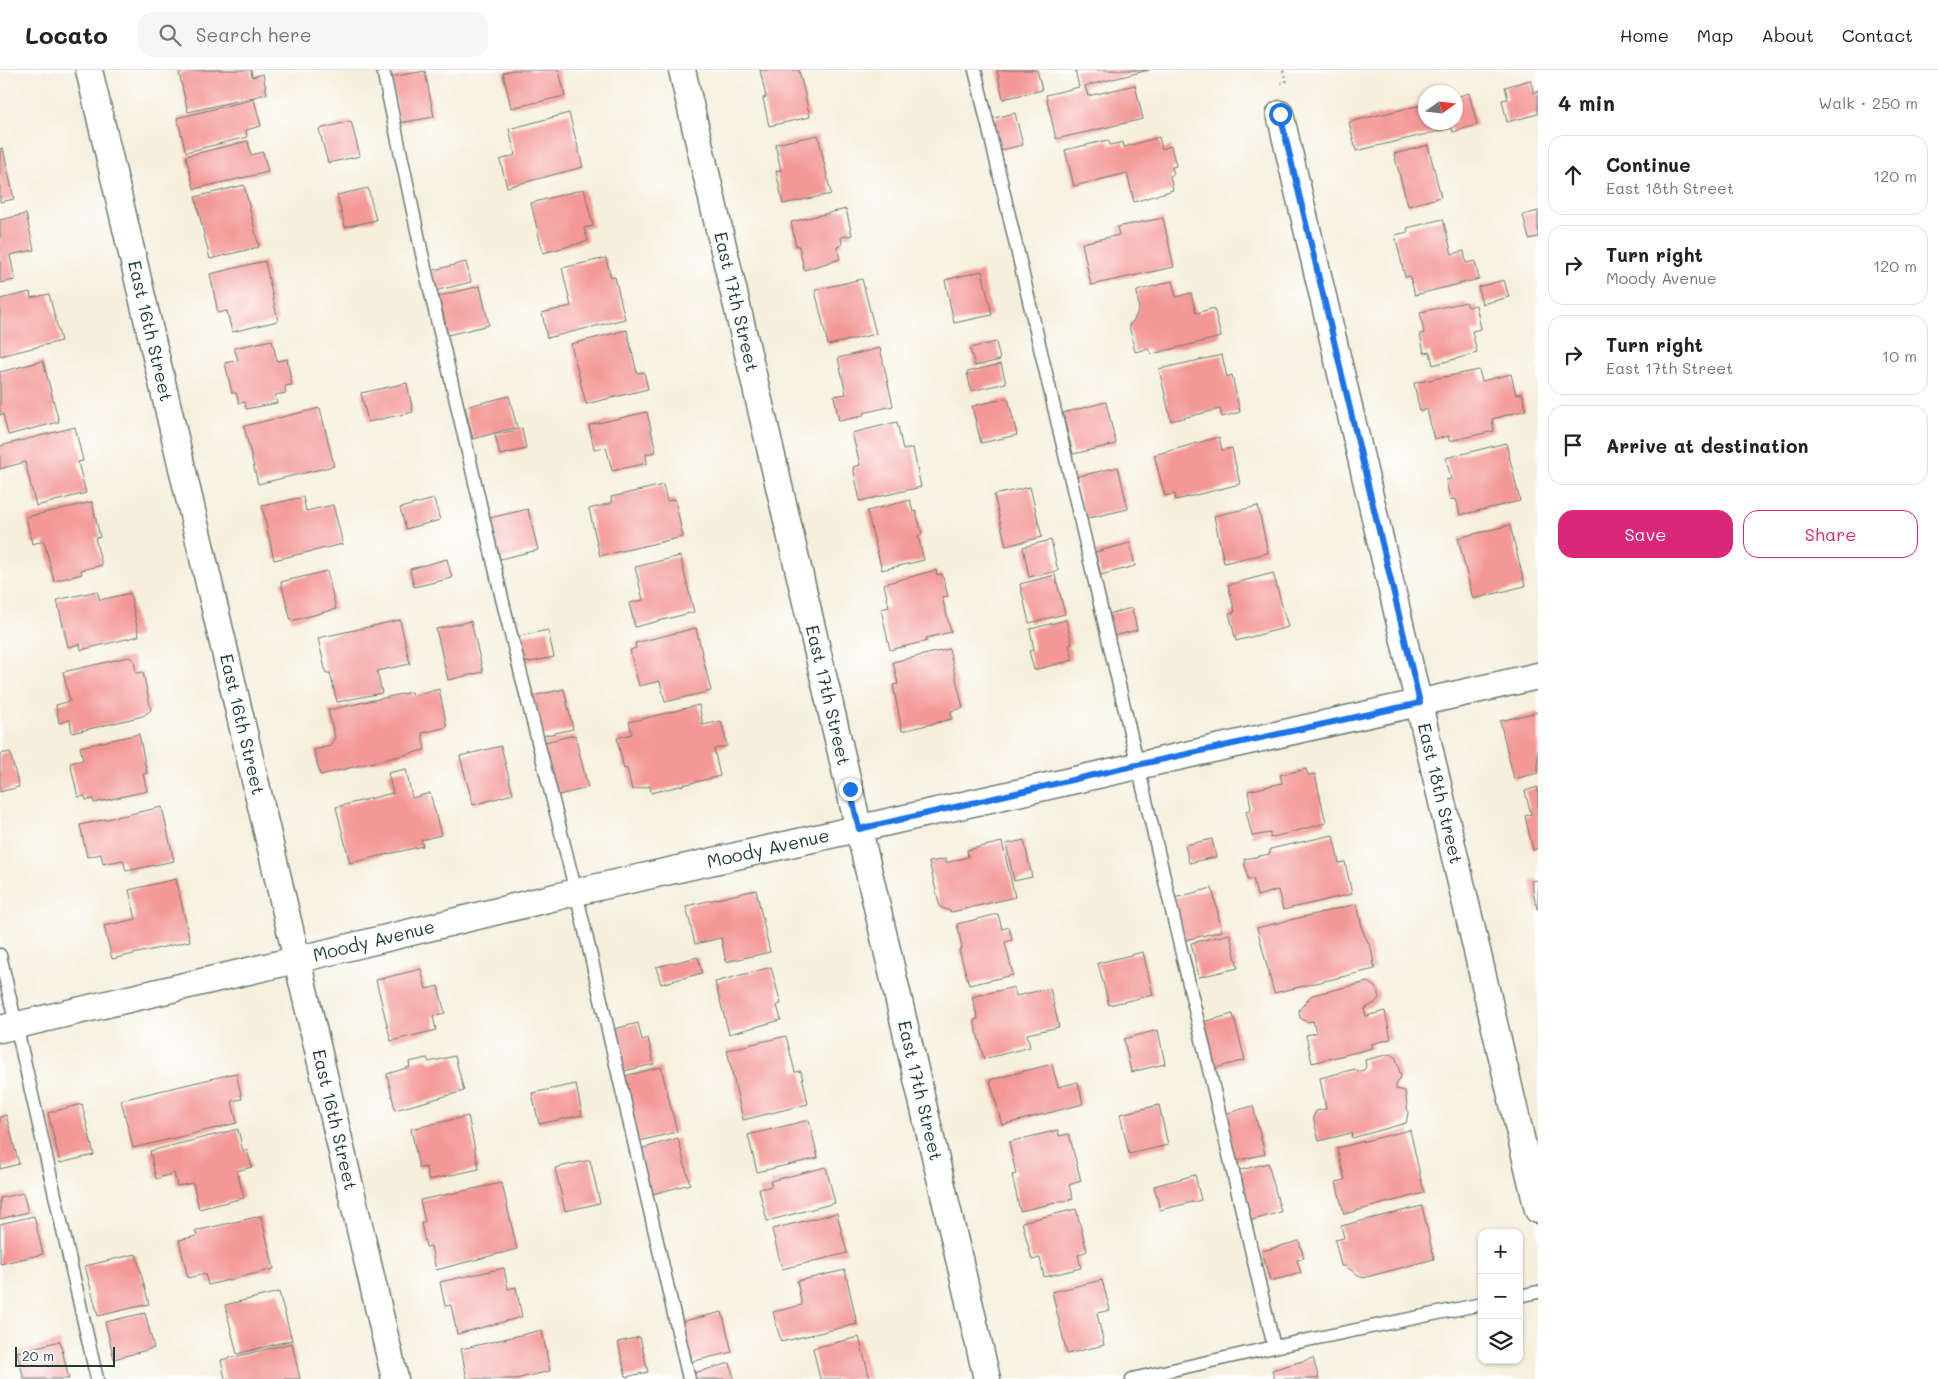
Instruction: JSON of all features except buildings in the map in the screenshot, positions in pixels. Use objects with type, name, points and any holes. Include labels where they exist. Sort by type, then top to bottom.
[{"type":"street","name":"East 16th Street","points":[[89,70],[395,1379]]},
{"type":"street","name":"East 17th Street","points":[[682,70],[987,1379]]},
{"type":"street","name":"East 18th Street","points":[[1280,114],[1538,1210]]},
{"type":"street","name":"Moody Avenue","points":[[8,1027],[576,892],[1538,676]]},
{"type":"lane","points":[[382,70],[425,268],[504,607],[576,892],[689,1379]]},
{"type":"lane","points":[[975,70],[1274,1347]]},
{"type":"lane","points":[[0,955],[8,1027],[97,1379]]},
{"type":"lane","points":[[1523,1295],[1538,1292]]},
{"type":"lane","points":[[1132,1379],[1274,1347],[1478,1305]]},
{"type":"route","points":[[850,789],[859,829],[1137,765],[1420,703],[1280,114]]}]
